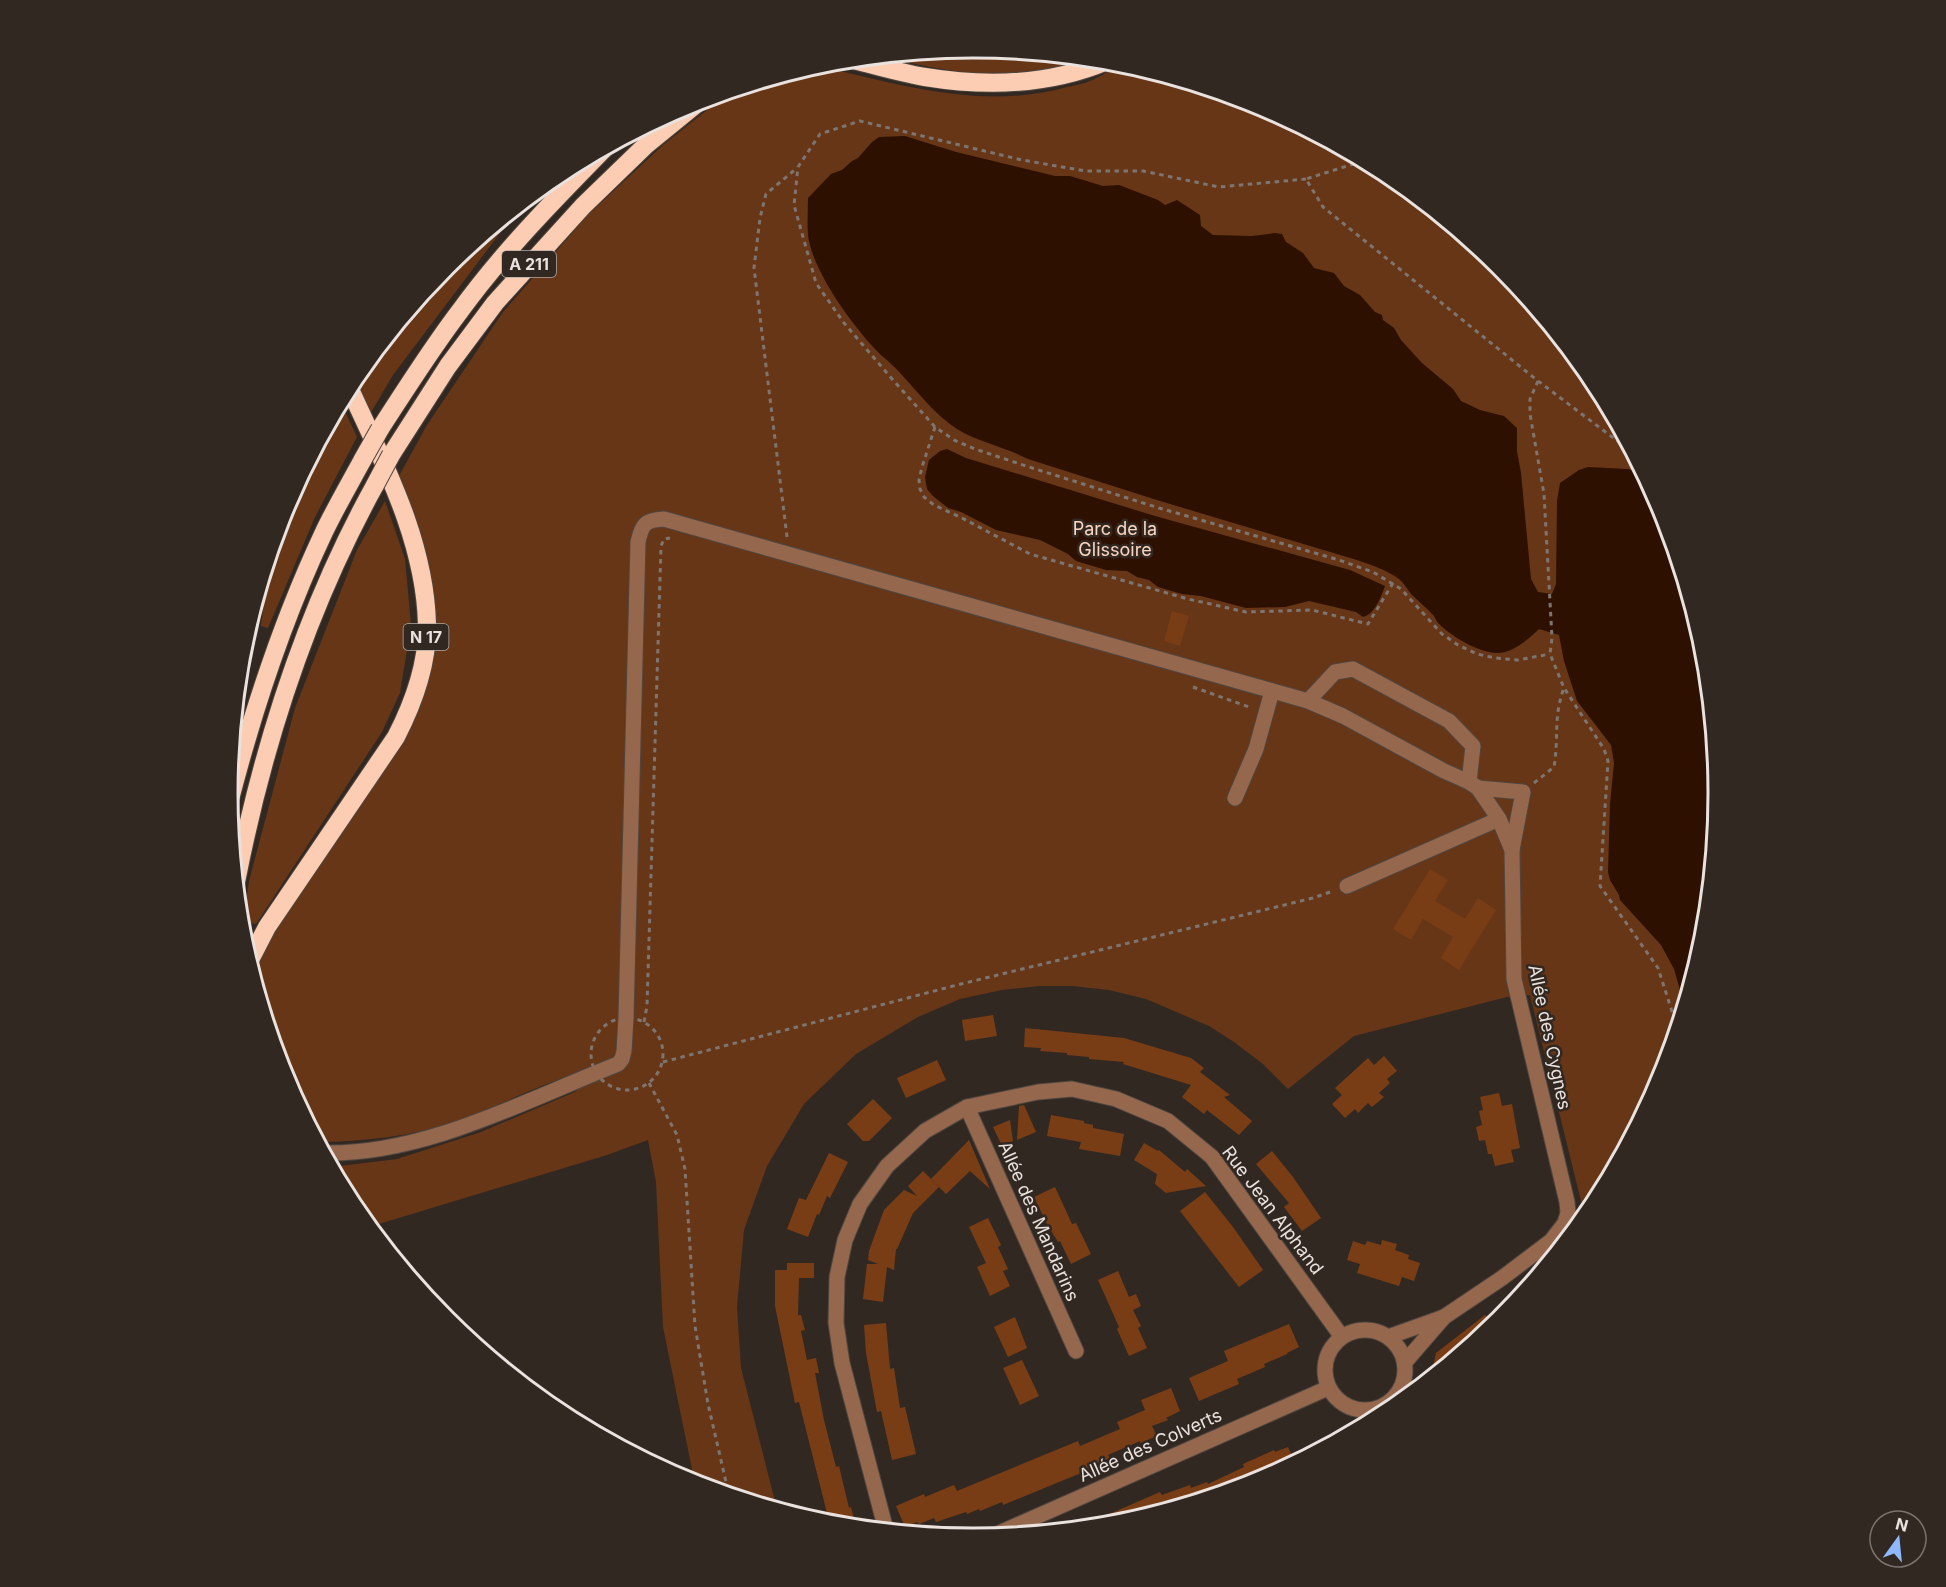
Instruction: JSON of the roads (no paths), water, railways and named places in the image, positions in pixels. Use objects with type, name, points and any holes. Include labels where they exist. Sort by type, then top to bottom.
[{"type":"highway","points":[[876,65],[924,77],[993,83],[1039,80],[1090,68]]},
{"type":"highway","name":"A 211","points":[[241,858],[261,768],[300,647],[354,523],[392,455],[448,366],[495,303],[583,206],[646,145],[674,122]]},
{"type":"highway","name":"A 211","points":[[239,762],[251,719],[285,623],[325,531],[380,429],[460,310],[496,265],[582,171]]},
{"type":"highway","name":"N 17","points":[[255,950],[267,927],[396,737],[409,712],[423,661],[427,626],[417,548],[394,488],[354,398]]},
{"type":"street","points":[[331,1152],[386,1147],[459,1130],[618,1064],[622,1059],[626,1038],[638,542],[641,529],[647,522],[654,519],[664,519],[1308,701],[1343,716],[1473,785],[1523,792],[1512,850]]},
{"type":"street","points":[[1308,701],[1335,672],[1353,669],[1449,721],[1473,746],[1473,785]]},
{"type":"street","points":[[1235,798],[1256,749],[1272,691]]},
{"type":"street","name":"Allée des Cygnes","points":[[1388,1337],[1444,1317],[1502,1278],[1551,1241],[1565,1224],[1568,1213],[1514,979],[1512,850],[1499,819],[1473,785]]},
{"type":"street","points":[[1347,886],[1499,819]]},
{"type":"street","name":"Rue Jean Alphand","points":[[884,1523],[842,1363],[837,1323],[837,1277],[845,1240],[860,1203],[887,1166],[925,1131],[967,1107],[1038,1092],[1072,1089],[1116,1099],[1168,1121],[1212,1156],[1342,1337]]},
{"type":"street","name":"Allée des Mandarins","points":[[967,1107],[1076,1351]]},
{"type":"street","name":"Allée des Cygnes","points":[[1405,1362],[1444,1317]]},
{"type":"street","points":[[1373,1410],[1356,1410],[1339,1402],[1328,1388],[1324,1374],[1325,1360],[1332,1347],[1342,1337],[1357,1330],[1373,1330],[1388,1337],[1399,1348],[1405,1362],[1405,1377],[1400,1392]]},
{"type":"street","name":"Allée des Colverts","points":[[1013,1527],[1328,1388]]},
{"type":"park label","name":"Parc de la Glissoire","points":[[1115,538]]}]
